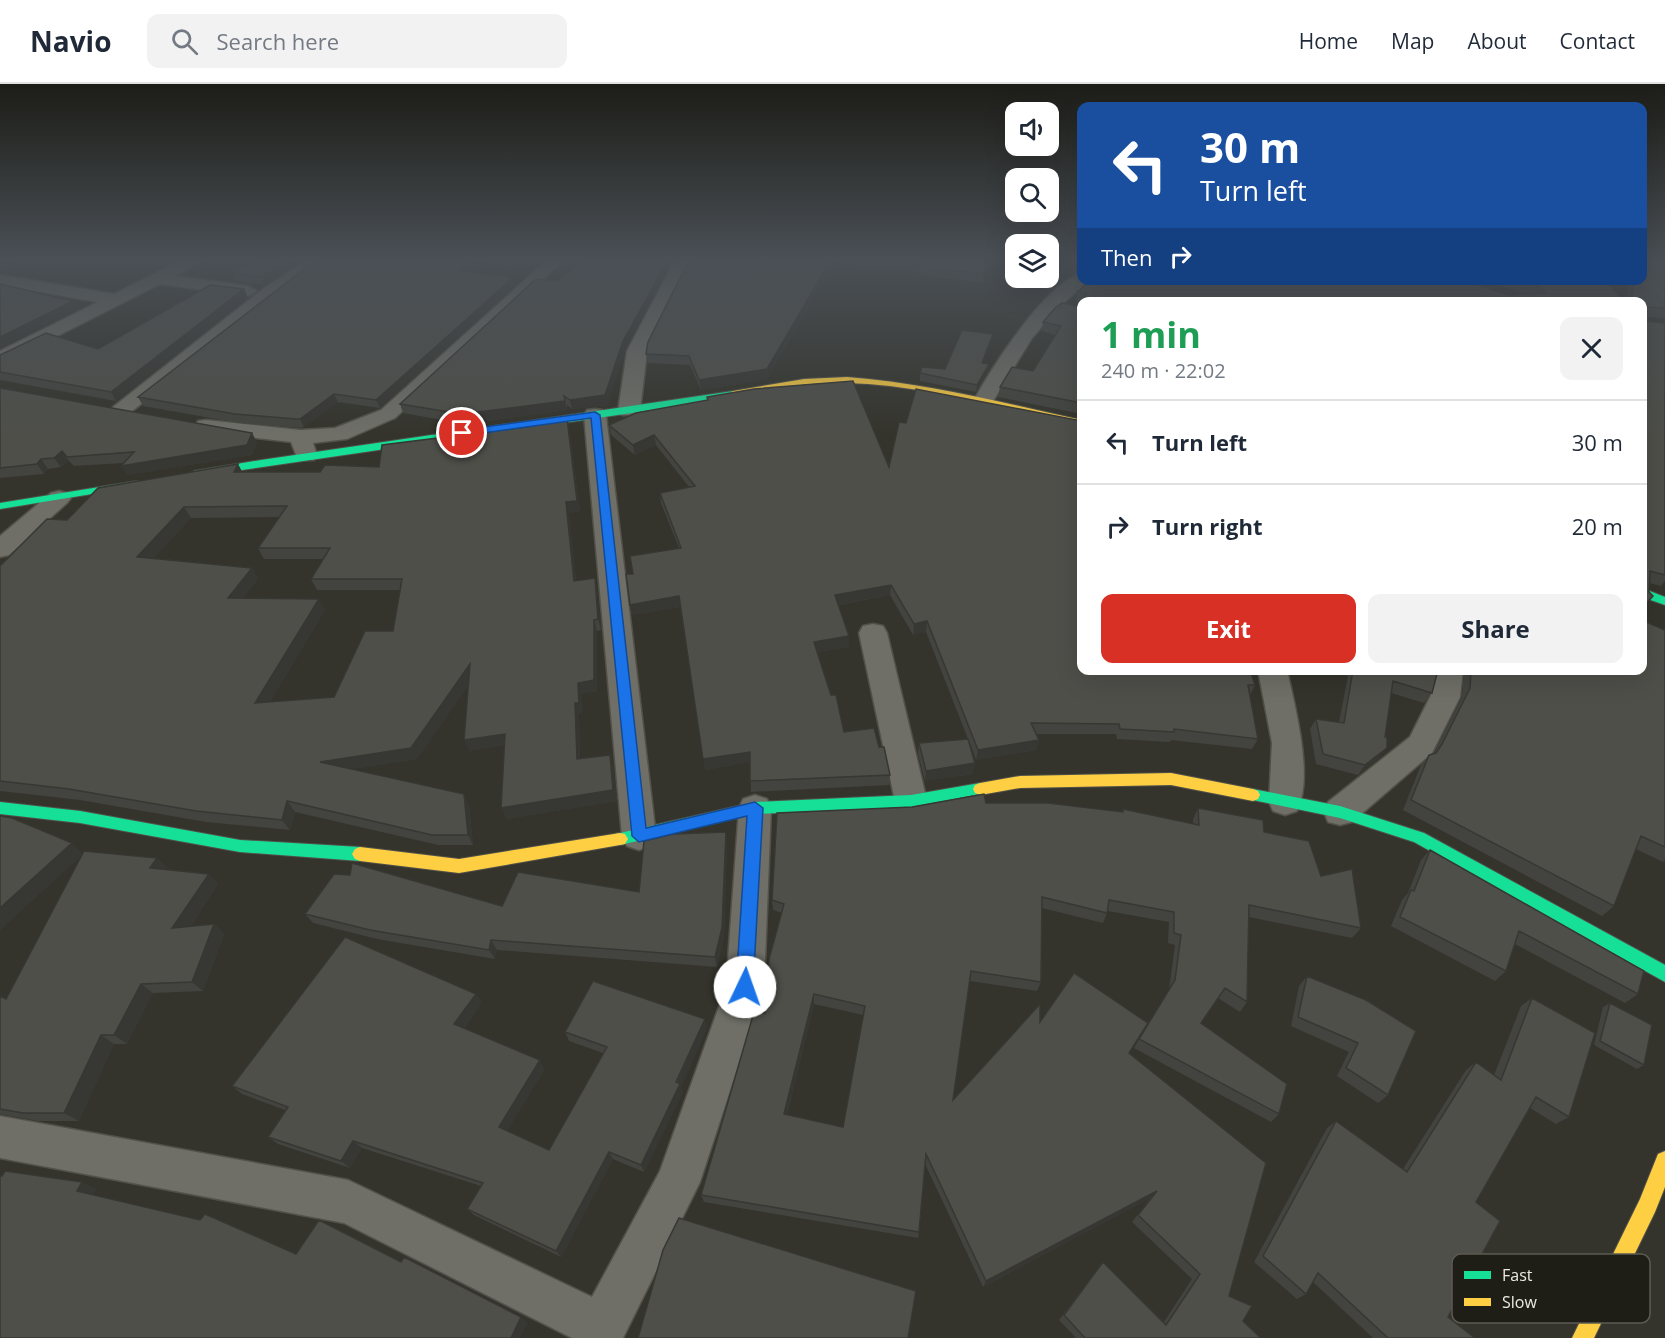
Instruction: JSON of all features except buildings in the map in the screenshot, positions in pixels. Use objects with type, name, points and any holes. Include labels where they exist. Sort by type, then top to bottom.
[{"type":"street","points":[[0,359],[81,319]]},
{"type":"street","points":[[120,411],[237,319]]},
{"type":"street","points":[[177,477],[303,446],[388,414],[492,319]]},
{"type":"street","points":[[628,411],[637,351],[653,319]]},
{"type":"street","points":[[983,402],[1001,368],[1036,319]]},
{"type":"street","points":[[185,422],[303,446],[628,411],[796,384],[845,380],[882,383],[1077,422]]},
{"type":"street","points":[[98,407],[142,415]]},
{"type":"street","points":[[595,415],[639,836]]},
{"type":"street","points":[[0,506],[153,482]]},
{"type":"street","points":[[0,549],[59,498]]},
{"type":"street","points":[[1647,594],[1665,601]]},
{"type":"street","points":[[873,633],[911,801]]},
{"type":"street","points":[[1273,675],[1287,743],[1285,802]]},
{"type":"street","points":[[1340,812],[1421,745],[1445,697],[1448,675]]},
{"type":"street","points":[[0,808],[80,817],[240,846],[383,856],[459,866],[639,836],[755,808],[911,801],[1020,782],[1171,779],[1340,812],[1419,837],[1665,974]]},
{"type":"street","points":[[0,1137],[348,1202],[600,1333],[678,1182],[745,987],[755,808]]},
{"type":"street","points":[[1631,1254],[1656,1211],[1665,1161]]},
{"type":"street","points":[[1583,1338],[1592,1323]]},
{"type":"traffic: fast","points":[[194,474],[733,394]]},
{"type":"traffic: fast","points":[[0,506],[137,484]]},
{"type":"traffic: fast","points":[[1647,594],[1665,601]]},
{"type":"traffic: fast","points":[[620,839],[755,808],[911,801],[980,789]]},
{"type":"traffic: fast","points":[[1253,795],[1340,812],[1419,837],[1665,974]]},
{"type":"traffic: fast","points":[[0,808],[80,817],[240,846],[360,854]]},
{"type":"traffic: slow","points":[[733,394],[818,381],[875,382],[964,397],[1077,422]]},
{"type":"traffic: slow","points":[[980,789],[1020,782],[1171,779],[1253,795]]},
{"type":"traffic: slow","points":[[360,854],[459,866],[620,839]]},
{"type":"traffic: slow","points":[[1624,1254],[1648,1205],[1665,1161]]},
{"type":"traffic: slow","points":[[1583,1338],[1590,1323]]},
{"type":"route","points":[[462,433],[595,415],[639,836],[755,808],[745,987]]}]
